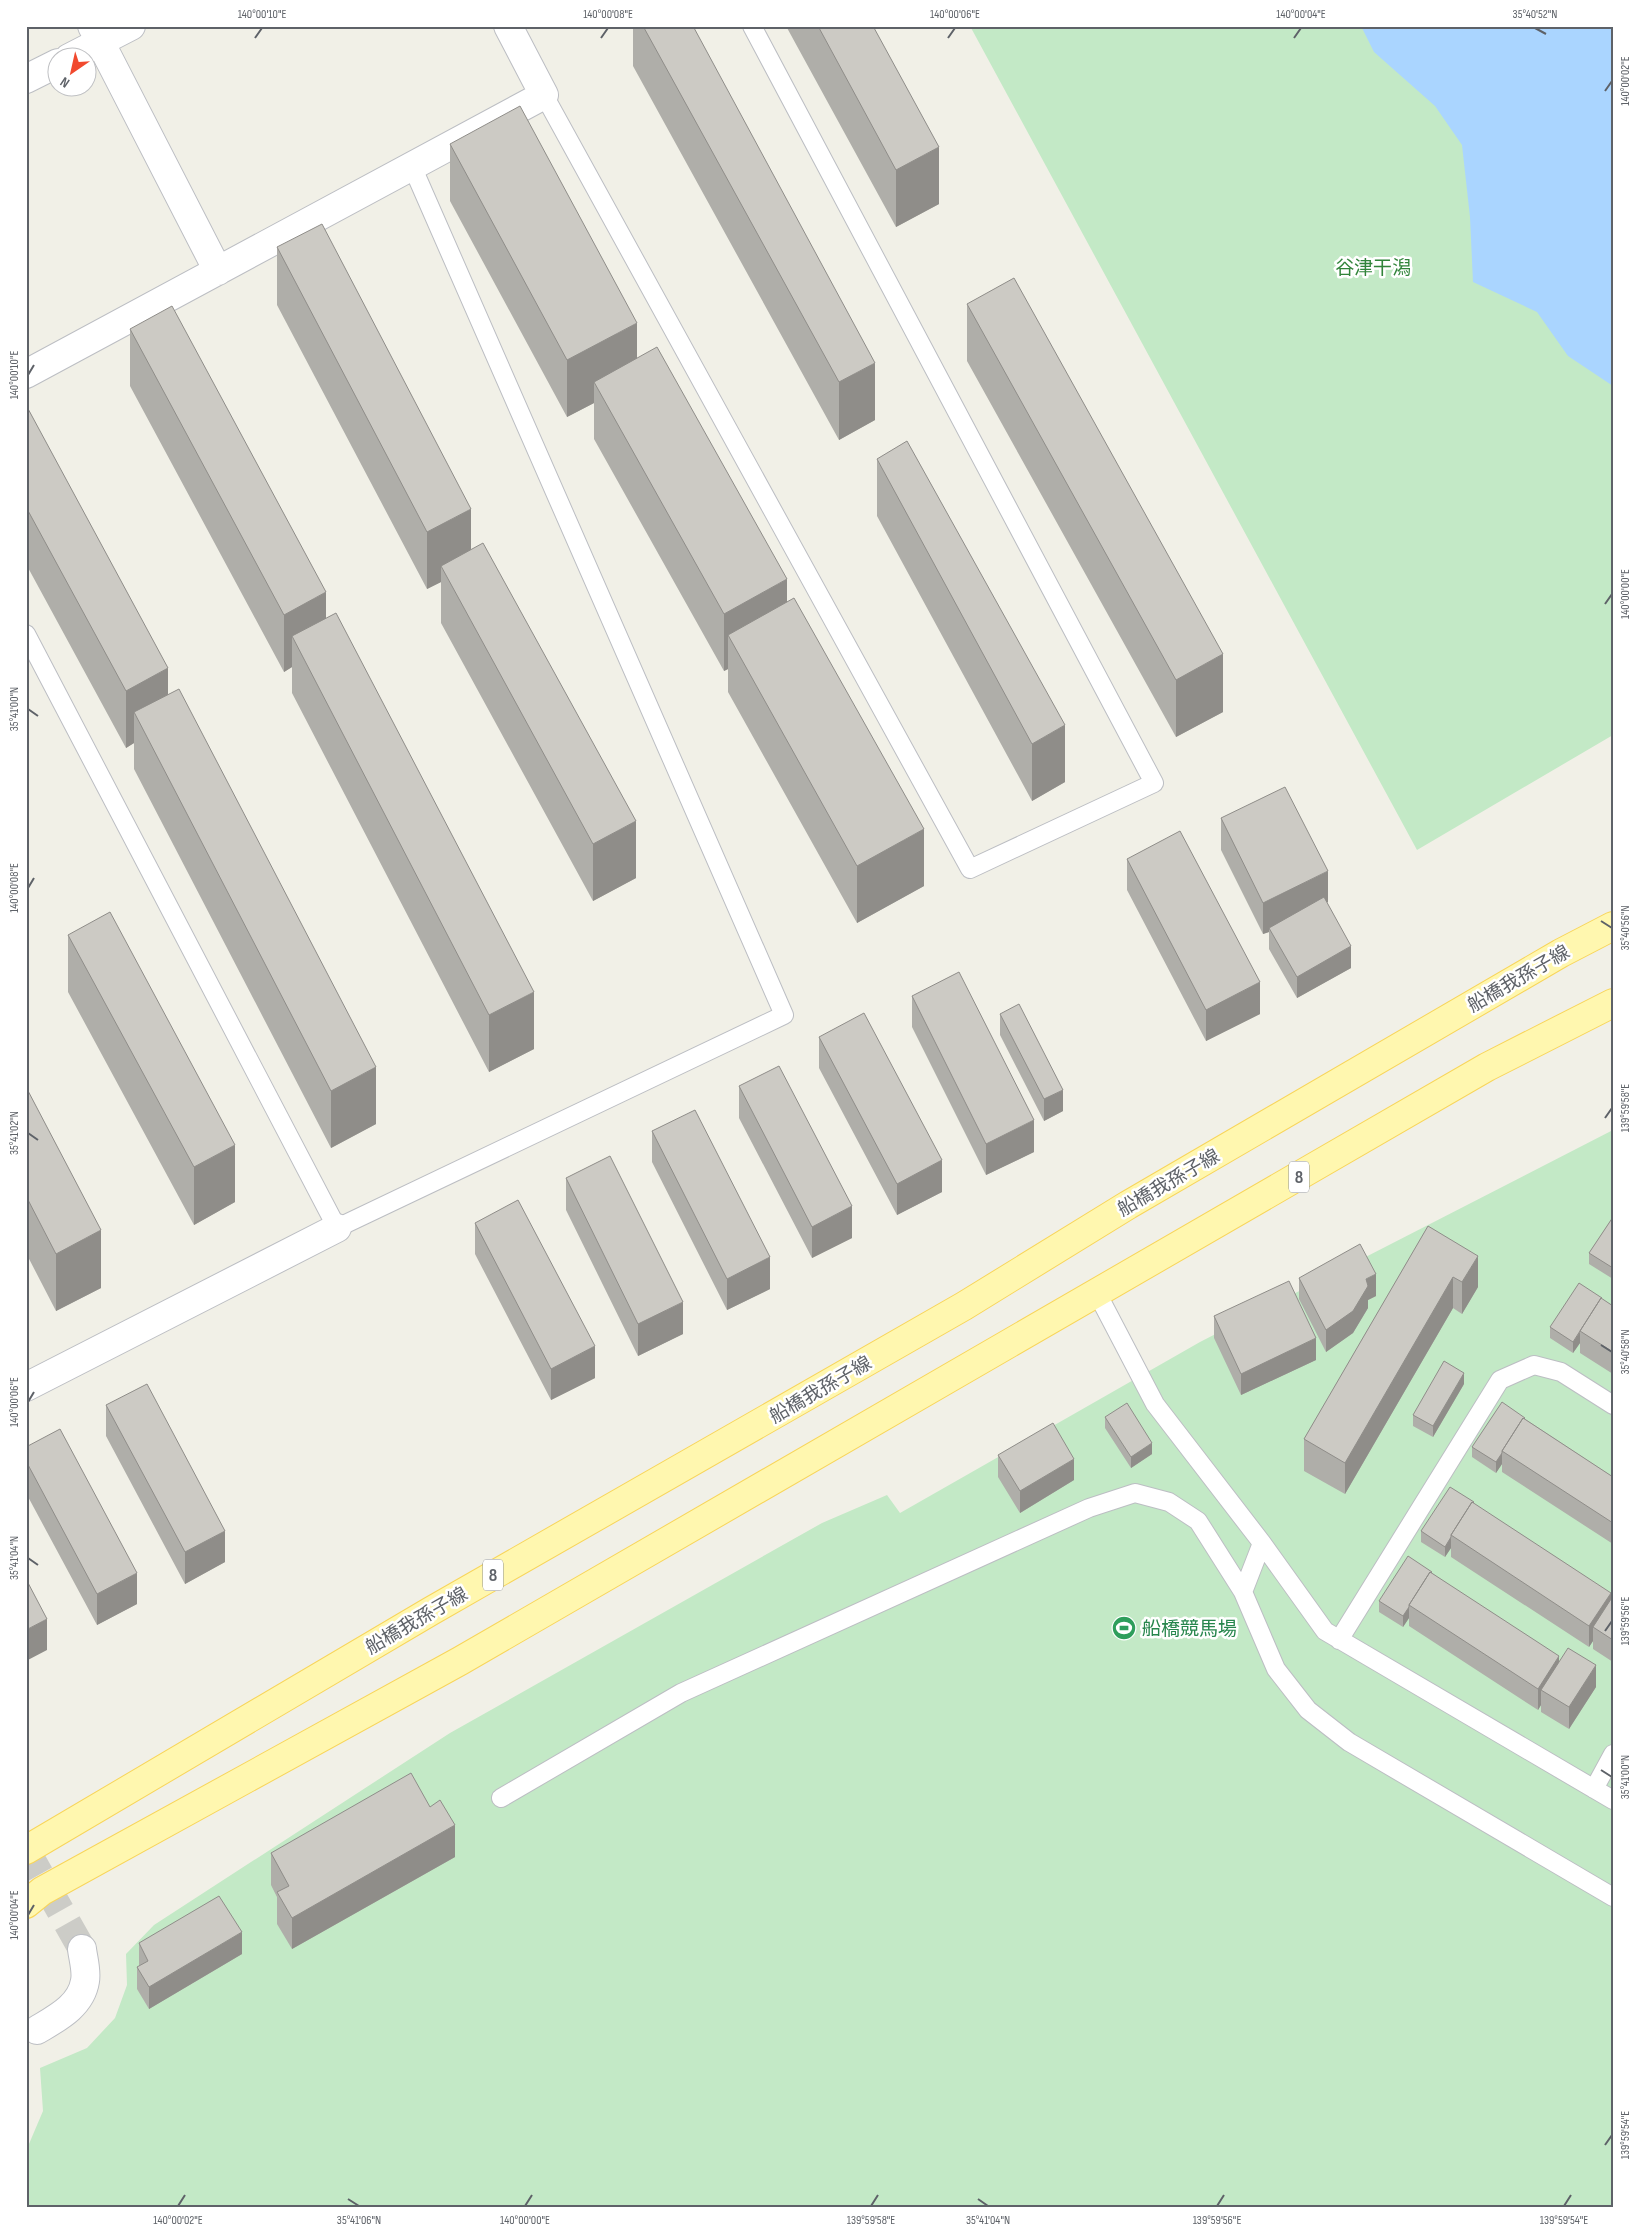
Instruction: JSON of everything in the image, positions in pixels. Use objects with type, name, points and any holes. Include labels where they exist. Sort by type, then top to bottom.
[{"type":"main road","name":"船橋我孫子線","points":[[26,1850],[422,1616],[964,1306],[1136,1200],[1562,953],[1613,926]]},
{"type":"main road","name":"8","points":[[26,1904],[42,1892],[460,1661],[1488,1067],[1613,1003]]},
{"type":"street","points":[[80,48],[96,34],[131,26]]},
{"type":"street","points":[[26,374],[544,95],[508,26]]},
{"type":"street","points":[[96,34],[218,271]]},
{"type":"street","points":[[26,79],[48,68]]},
{"type":"street","points":[[26,1387],[337,1228]]},
{"type":"street","points":[[37,2030],[63,2015],[78,1999],[86,1980],[82,1949]]},
{"type":"lane","points":[[544,95],[970,869],[1154,783],[752,26]]},
{"type":"lane","points":[[26,634],[337,1228],[784,1015],[412,166]]},
{"type":"lane","points":[[1098,1293],[1155,1404],[1262,1543],[1324,1631],[1613,1800]]},
{"type":"lane","points":[[1339,1640],[1500,1380],[1534,1365],[1562,1372],[1613,1405]]},
{"type":"lane","points":[[501,1798],[682,1693],[1089,1508],[1135,1493],[1169,1502],[1198,1522],[1243,1592],[1276,1669],[1308,1710],[1349,1742],[1613,1897]]},
{"type":"lane","points":[[1243,1592],[1262,1543]]},
{"type":"lane","points":[[1594,1789],[1613,1754]]},
{"type":"green space","name":"谷津干潟","points":[[970,26],[1613,26],[1613,735],[1417,850]]},
{"type":"green space","name":"船橋競馬場","points":[[1613,1130],[1613,2207],[26,2207],[26,2151],[43,2111],[40,2068],[87,2048],[115,2018],[127,1985],[126,1954],[154,1925],[450,1733],[822,1523],[887,1495],[900,1513],[1200,1342]]},
{"type":"water","points":[[1361,26],[1613,26],[1613,386],[1568,356],[1537,312],[1473,282],[1470,217],[1462,145],[1435,106],[1374,52]]},
{"type":"building","points":[[643,26],[693,26],[875,363],[839,382]]},
{"type":"building","points":[[818,26],[873,26],[939,147],[896,170]]},
{"type":"building","points":[[520,106],[637,323],[567,360],[450,144]]},
{"type":"building","points":[[322,224],[471,509],[427,532],[277,247]]},
{"type":"building","points":[[1014,278],[1223,654],[1176,680],[967,304]]},
{"type":"building","points":[[172,306],[326,592],[284,615],[130,329]]},
{"type":"building","points":[[657,347],[787,579],[724,614],[594,382]]},
{"type":"building","points":[[26,405],[168,668],[126,691],[26,507]]},
{"type":"building","points":[[907,441],[1065,725],[1032,744],[877,459]]},
{"type":"building","points":[[483,543],[636,821],[593,844],[441,566]]},
{"type":"building","points":[[794,598],[924,829],[857,866],[728,635]]},
{"type":"building","points":[[336,613],[534,992],[489,1015],[292,636]]},
{"type":"building","points":[[179,689],[376,1067],[331,1091],[134,712]]},
{"type":"building","points":[[1285,787],[1328,871],[1263,903],[1221,818]]},
{"type":"building","points":[[1180,831],[1260,982],[1206,1010],[1127,859]]},
{"type":"building","points":[[1324,897],[1351,946],[1297,977],[1269,928]]},
{"type":"building","points":[[110,912],[235,1145],[194,1167],[68,935]]},
{"type":"building","points":[[959,972],[1034,1120],[986,1144],[912,996]]},
{"type":"building","points":[[1019,1004],[1063,1090],[1044,1099],[1000,1014]]},
{"type":"building","points":[[864,1013],[942,1160],[897,1184],[819,1037]]},
{"type":"building","points":[[779,1066],[852,1206],[812,1227],[739,1086]]},
{"type":"building","points":[[26,1087],[101,1230],[56,1254],[26,1196]]},
{"type":"building","points":[[695,1110],[770,1257],[727,1279],[652,1131]]},
{"type":"building","points":[[610,1156],[683,1302],[638,1324],[566,1178]]},
{"type":"building","points":[[518,1200],[595,1346],[551,1369],[475,1223]]},
{"type":"building","points":[[1613,1217],[1613,1268],[1589,1253]]},
{"type":"building","points":[[1428,1226],[1478,1256],[1462,1282],[1453,1277],[1345,1463],[1304,1439]]},
{"type":"building","points":[[1360,1244],[1376,1274],[1366,1279],[1368,1286],[1353,1311],[1326,1330],[1299,1278]]},
{"type":"building","points":[[1289,1281],[1316,1338],[1241,1374],[1214,1316]]},
{"type":"building","points":[[1579,1283],[1602,1298],[1573,1342],[1550,1327]]},
{"type":"building","points":[[1601,1298],[1613,1306],[1613,1352],[1580,1331]]},
{"type":"building","points":[[1444,1361],[1464,1373],[1433,1426],[1413,1415]]},
{"type":"building","points":[[147,1384],[225,1531],[185,1552],[106,1405]]},
{"type":"building","points":[[1502,1402],[1525,1418],[1523,1418],[1496,1462],[1472,1447]]},
{"type":"building","points":[[1127,1403],[1152,1443],[1131,1457],[1105,1417]]},
{"type":"building","points":[[1523,1418],[1613,1477],[1613,1523],[1502,1451]]},
{"type":"building","points":[[1053,1423],[1074,1459],[1020,1491],[998,1455]]},
{"type":"building","points":[[60,1429],[137,1573],[97,1594],[26,1461],[26,1447]]},
{"type":"building","points":[[1450,1487],[1474,1502],[1472,1502],[1445,1547],[1421,1531]]},
{"type":"building","points":[[1472,1502],[1611,1593],[1589,1626],[1451,1535]]},
{"type":"building","points":[[1408,1556],[1432,1572],[1430,1572],[1403,1616],[1379,1601]]},
{"type":"building","points":[[1430,1572],[1559,1656],[1538,1689],[1409,1605]]},
{"type":"building","points":[[26,1579],[47,1619],[26,1630]]},
{"type":"building","points":[[1613,1596],[1613,1640],[1593,1627]]},
{"type":"building","points":[[1568,1648],[1596,1665],[1569,1707],[1541,1690]]},
{"type":"building","points":[[411,1773],[430,1807],[440,1800],[455,1825],[292,1918],[277,1892],[289,1886],[271,1853]]},
{"type":"building","points":[[219,1896],[242,1932],[149,1987],[137,1967],[148,1961],[139,1943]]},
{"type":"tunnel","points":[[26,1850],[82,1949]]},
{"type":"place","name":"船橋競馬場","points":[[1124,1628]]}]
